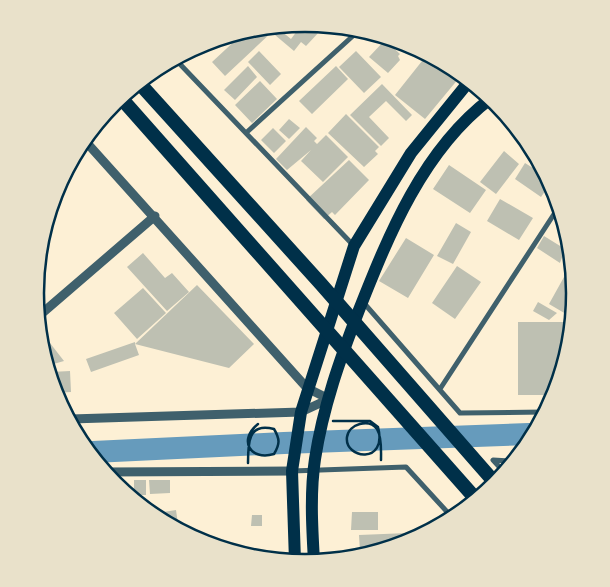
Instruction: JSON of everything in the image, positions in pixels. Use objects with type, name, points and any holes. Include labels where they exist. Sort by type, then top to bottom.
[{"type":"highway","points":[[295,554],[293,458],[307,388],[354,246],[411,153],[465,87]]},
{"type":"highway","points":[[144,88],[321,284],[490,478]]},
{"type":"highway","points":[[126,104],[472,494]]},
{"type":"highway","points":[[314,554],[312,522],[314,464],[321,424],[333,377],[390,233],[430,163],[473,112],[484,104]]},
{"type":"street","points":[[247,132],[351,37]]},
{"type":"street","points":[[180,64],[354,246]]},
{"type":"street","points":[[76,419],[301,417],[328,399],[307,388],[156,216],[90,145]]},
{"type":"street","points":[[440,389],[554,215]]},
{"type":"street","points":[[45,311],[156,216]]},
{"type":"street","points":[[363,301],[460,413],[537,412]]},
{"type":"street","points":[[500,468],[492,460],[505,461]]},
{"type":"street","points":[[114,472],[292,471],[314,464],[381,468],[406,467],[448,512]]},
{"type":"path","points":[[356,425],[365,423],[373,425],[378,430],[381,468]]},
{"type":"path","points":[[248,472],[250,437],[256,430],[264,427]]},
{"type":"building","points":[[284,33],[291,39],[296,33],[318,33],[306,46],[301,42],[294,51],[275,35]]},
{"type":"building","points":[[268,36],[225,76],[212,62],[233,42]]},
{"type":"building","points":[[382,44],[393,48],[400,54],[398,56],[400,60],[388,73],[369,57]]},
{"type":"building","points":[[259,51],[281,74],[270,85],[248,62]]},
{"type":"building","points":[[356,51],[381,77],[364,93],[339,67]]},
{"type":"building","points":[[423,60],[457,81],[425,119],[395,95]]},
{"type":"building","points":[[248,66],[257,77],[235,100],[224,90]]},
{"type":"building","points":[[336,66],[348,79],[312,114],[299,101]]},
{"type":"building","points":[[260,81],[277,99],[252,123],[235,105]]},
{"type":"building","points":[[382,84],[412,115],[406,121],[386,101],[369,117],[389,138],[381,146],[350,115]]},
{"type":"building","points":[[346,114],[379,147],[375,151],[378,154],[364,167],[328,133]]},
{"type":"building","points":[[289,119],[300,128],[289,139],[279,130]]},
{"type":"building","points":[[306,127],[317,138],[314,141],[317,144],[326,135],[348,157],[323,182],[301,161],[311,150],[287,170],[276,159]]},
{"type":"building","points":[[273,128],[286,141],[274,153],[261,140]]},
{"type":"building","points":[[504,151],[519,164],[496,194],[480,182]]},
{"type":"building","points":[[349,160],[369,180],[335,215],[332,212],[324,219],[306,200]]},
{"type":"building","points":[[525,163],[534,169],[545,191],[541,197],[515,179]]},
{"type":"building","points":[[449,165],[486,190],[470,213],[433,189]]},
{"type":"building","points":[[500,199],[533,218],[519,240],[487,221]]},
{"type":"building","points":[[456,223],[471,232],[453,264],[437,256]]},
{"type":"building","points":[[544,236],[562,247],[563,254],[560,263],[537,248]]},
{"type":"building","points":[[406,238],[434,255],[408,298],[379,281]]},
{"type":"building","points":[[143,253],[165,278],[172,273],[189,292],[167,311],[127,267]]},
{"type":"building","points":[[457,266],[481,282],[455,319],[432,303]]},
{"type":"building","points":[[564,277],[565,278],[565,313],[549,304]]},
{"type":"building","points":[[197,285],[254,344],[229,368],[135,344]]},
{"type":"building","points":[[143,288],[166,313],[137,339],[114,313]]},
{"type":"building","points":[[538,302],[557,313],[549,320],[533,311]]},
{"type":"building","points":[[518,322],[564,322],[557,361],[545,395],[518,395]]},
{"type":"building","points":[[48,341],[64,361],[54,364]]},
{"type":"building","points":[[135,342],[139,355],[91,372],[86,359]]},
{"type":"building","points":[[70,371],[71,392],[64,392],[56,372]]},
{"type":"building","points":[[134,480],[146,480],[146,495],[139,495],[134,491]]},
{"type":"building","points":[[149,480],[170,480],[170,493],[150,494]]},
{"type":"building","points":[[176,510],[178,522],[174,520],[162,512]]},
{"type":"building","points":[[352,512],[378,512],[378,530],[351,530]]},
{"type":"building","points":[[252,515],[262,515],[262,526],[251,526]]},
{"type":"building","points":[[408,533],[389,541],[360,548],[359,535]]},
{"type":"waterway","points":[[98,452],[525,434]]}]
